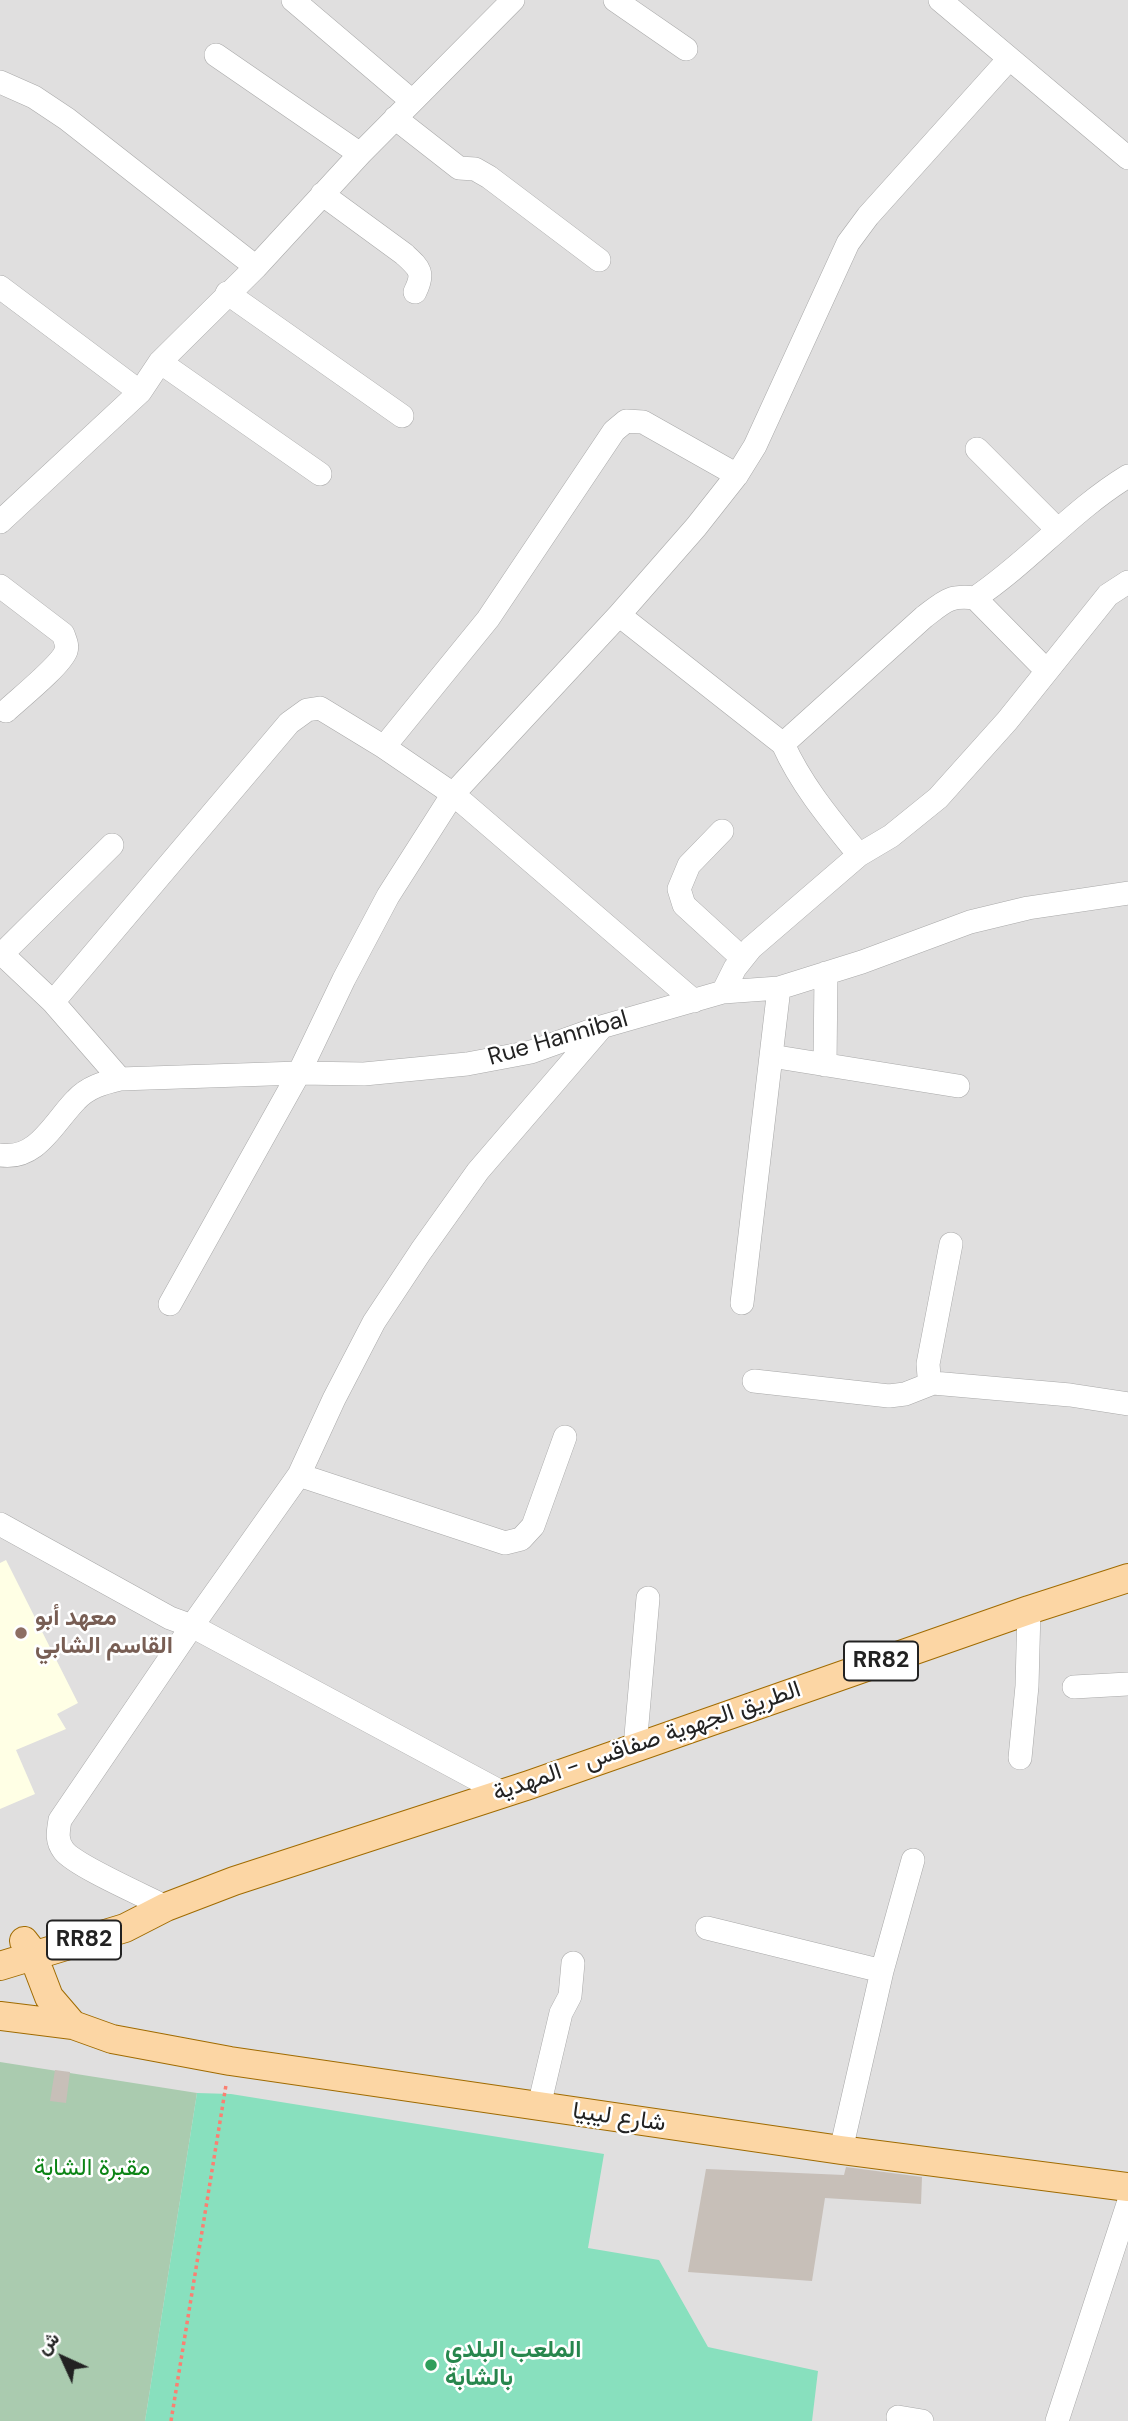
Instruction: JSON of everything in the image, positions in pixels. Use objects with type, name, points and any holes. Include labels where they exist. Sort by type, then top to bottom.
[{"type":"main road","name":"الطريق الجهوية صفاقس - المهدية","points":[[0,1966],[18,1947],[125,1928],[166,1907],[234,1881],[501,1793],[1028,1609],[1128,1578]]},
{"type":"main road","points":[[18,1947],[49,1997],[73,2025]]},
{"type":"main road","name":"شارع ليبيا","points":[[0,2016],[73,2025],[112,2039],[230,2060],[841,2150],[1128,2187]]},
{"type":"main road","name":"شارع ليبيا","points":[[0,2033],[75,2043],[112,2039]]},
{"type":"street","points":[[293,0],[412,101]]},
{"type":"street","points":[[615,0],[686,49]]},
{"type":"street","points":[[940,0],[1128,158]]},
{"type":"street","points":[[0,522],[140,392],[160,362],[256,267],[360,153],[505,2]]},
{"type":"street","points":[[216,55],[360,153]]},
{"type":"street","points":[[170,1304],[299,1073],[388,896],[453,794],[619,615],[696,527],[737,475],[755,446],[848,243],[868,216],[1009,59]]},
{"type":"street","points":[[0,82],[34,97],[67,119],[256,267]]},
{"type":"street","points":[[396,118],[459,168],[475,169],[489,177],[599,260]]},
{"type":"street","points":[[322,194],[414,264],[421,273],[415,292]]},
{"type":"street","points":[[0,287],[140,392]]},
{"type":"street","points":[[227,293],[402,416]]},
{"type":"street","points":[[160,362],[320,474]]},
{"type":"street","points":[[384,747],[488,619],[614,431],[626,421],[643,422],[737,475]]},
{"type":"street","points":[[977,449],[1058,530]]},
{"type":"street","points":[[975,598],[1013,572],[1058,530],[1128,476]]},
{"type":"street","points":[[723,992],[742,958],[859,855],[891,836],[938,798],[971,763],[1108,595],[1128,582]]},
{"type":"street","points":[[0,586],[63,634],[67,643],[65,653],[52,668],[6,711]]},
{"type":"street","points":[[783,744],[924,617],[943,602],[957,596],[975,598],[1047,671]]},
{"type":"street","points":[[619,615],[783,744],[812,797],[859,855]]},
{"type":"street","points":[[53,1002],[289,723],[307,710],[320,708],[453,794],[694,1001]]},
{"type":"street","points":[[722,831],[689,866],[679,889],[684,905],[742,958]]},
{"type":"street","points":[[112,845],[1,953],[53,1002],[120,1079]]},
{"type":"street","name":"Rue Hannibal","points":[[0,1155],[9,1157],[33,1149],[77,1099],[97,1084],[120,1079],[299,1073],[364,1074],[467,1064],[531,1052],[601,1027],[723,992],[779,988],[970,922],[1028,908],[1128,893]]},
{"type":"street","points":[[825,1065],[826,973]]},
{"type":"street","points":[[742,1303],[779,988]]},
{"type":"street","points":[[166,1907],[64,1852],[57,1838],[60,1820],[299,1475],[374,1322],[421,1251],[478,1171],[601,1027]]},
{"type":"street","points":[[771,1056],[958,1086]]},
{"type":"street","points":[[933,1383],[928,1364],[951,1244]]},
{"type":"street","points":[[754,1381],[889,1396],[905,1394],[933,1383],[1070,1395],[1128,1404]]},
{"type":"street","points":[[299,1475],[505,1543],[521,1539],[534,1526],[565,1437]]},
{"type":"street","points":[[0,1524],[170,1618],[192,1626],[501,1793]]},
{"type":"street","points":[[635,1747],[649,1598]]},
{"type":"street","points":[[1020,1758],[1027,1686],[1028,1609]]},
{"type":"street","points":[[1074,1687],[1128,1684]]},
{"type":"street","points":[[841,2150],[882,1971],[913,1860]]},
{"type":"street","points":[[707,1928],[882,1971]]},
{"type":"street","points":[[539,2106],[561,2013],[570,1996],[573,1963]]},
{"type":"street","points":[[1057,2421],[1128,2204]]},
{"type":"street","points":[[898,2417],[922,2421]]},
{"type":"path","points":[[171,2421],[230,2060]]},
{"type":"shaded area","points":[[0,0],[1128,0],[1128,2421],[0,2421]]},
{"type":"shaded area","name":"معهد أبو القاسم الشابي","points":[[6,1560],[78,1703],[57,1714],[66,1729],[16,1750],[35,1794],[0,1809],[0,1563]]},
{"type":"green space","name":"مقبرة الشابة","points":[[0,2062],[197,2093],[145,2421],[0,2421]]},
{"type":"green space","points":[[197,2093],[231,2094],[604,2154],[588,2248],[659,2260],[708,2347],[818,2371],[812,2421],[145,2421]]},
{"type":"building","points":[[55,2070],[70,2072],[66,2103],[50,2101]]},
{"type":"building","points":[[846,2167],[922,2177],[921,2204],[825,2198],[812,2281],[688,2272],[706,2169],[844,2175]]},
{"type":"place","name":"معهد أبو القاسم الشابي","points":[[21,1633]]},
{"type":"place","name":"الملعب البلدي بالشابة","points":[[431,2365]]}]
